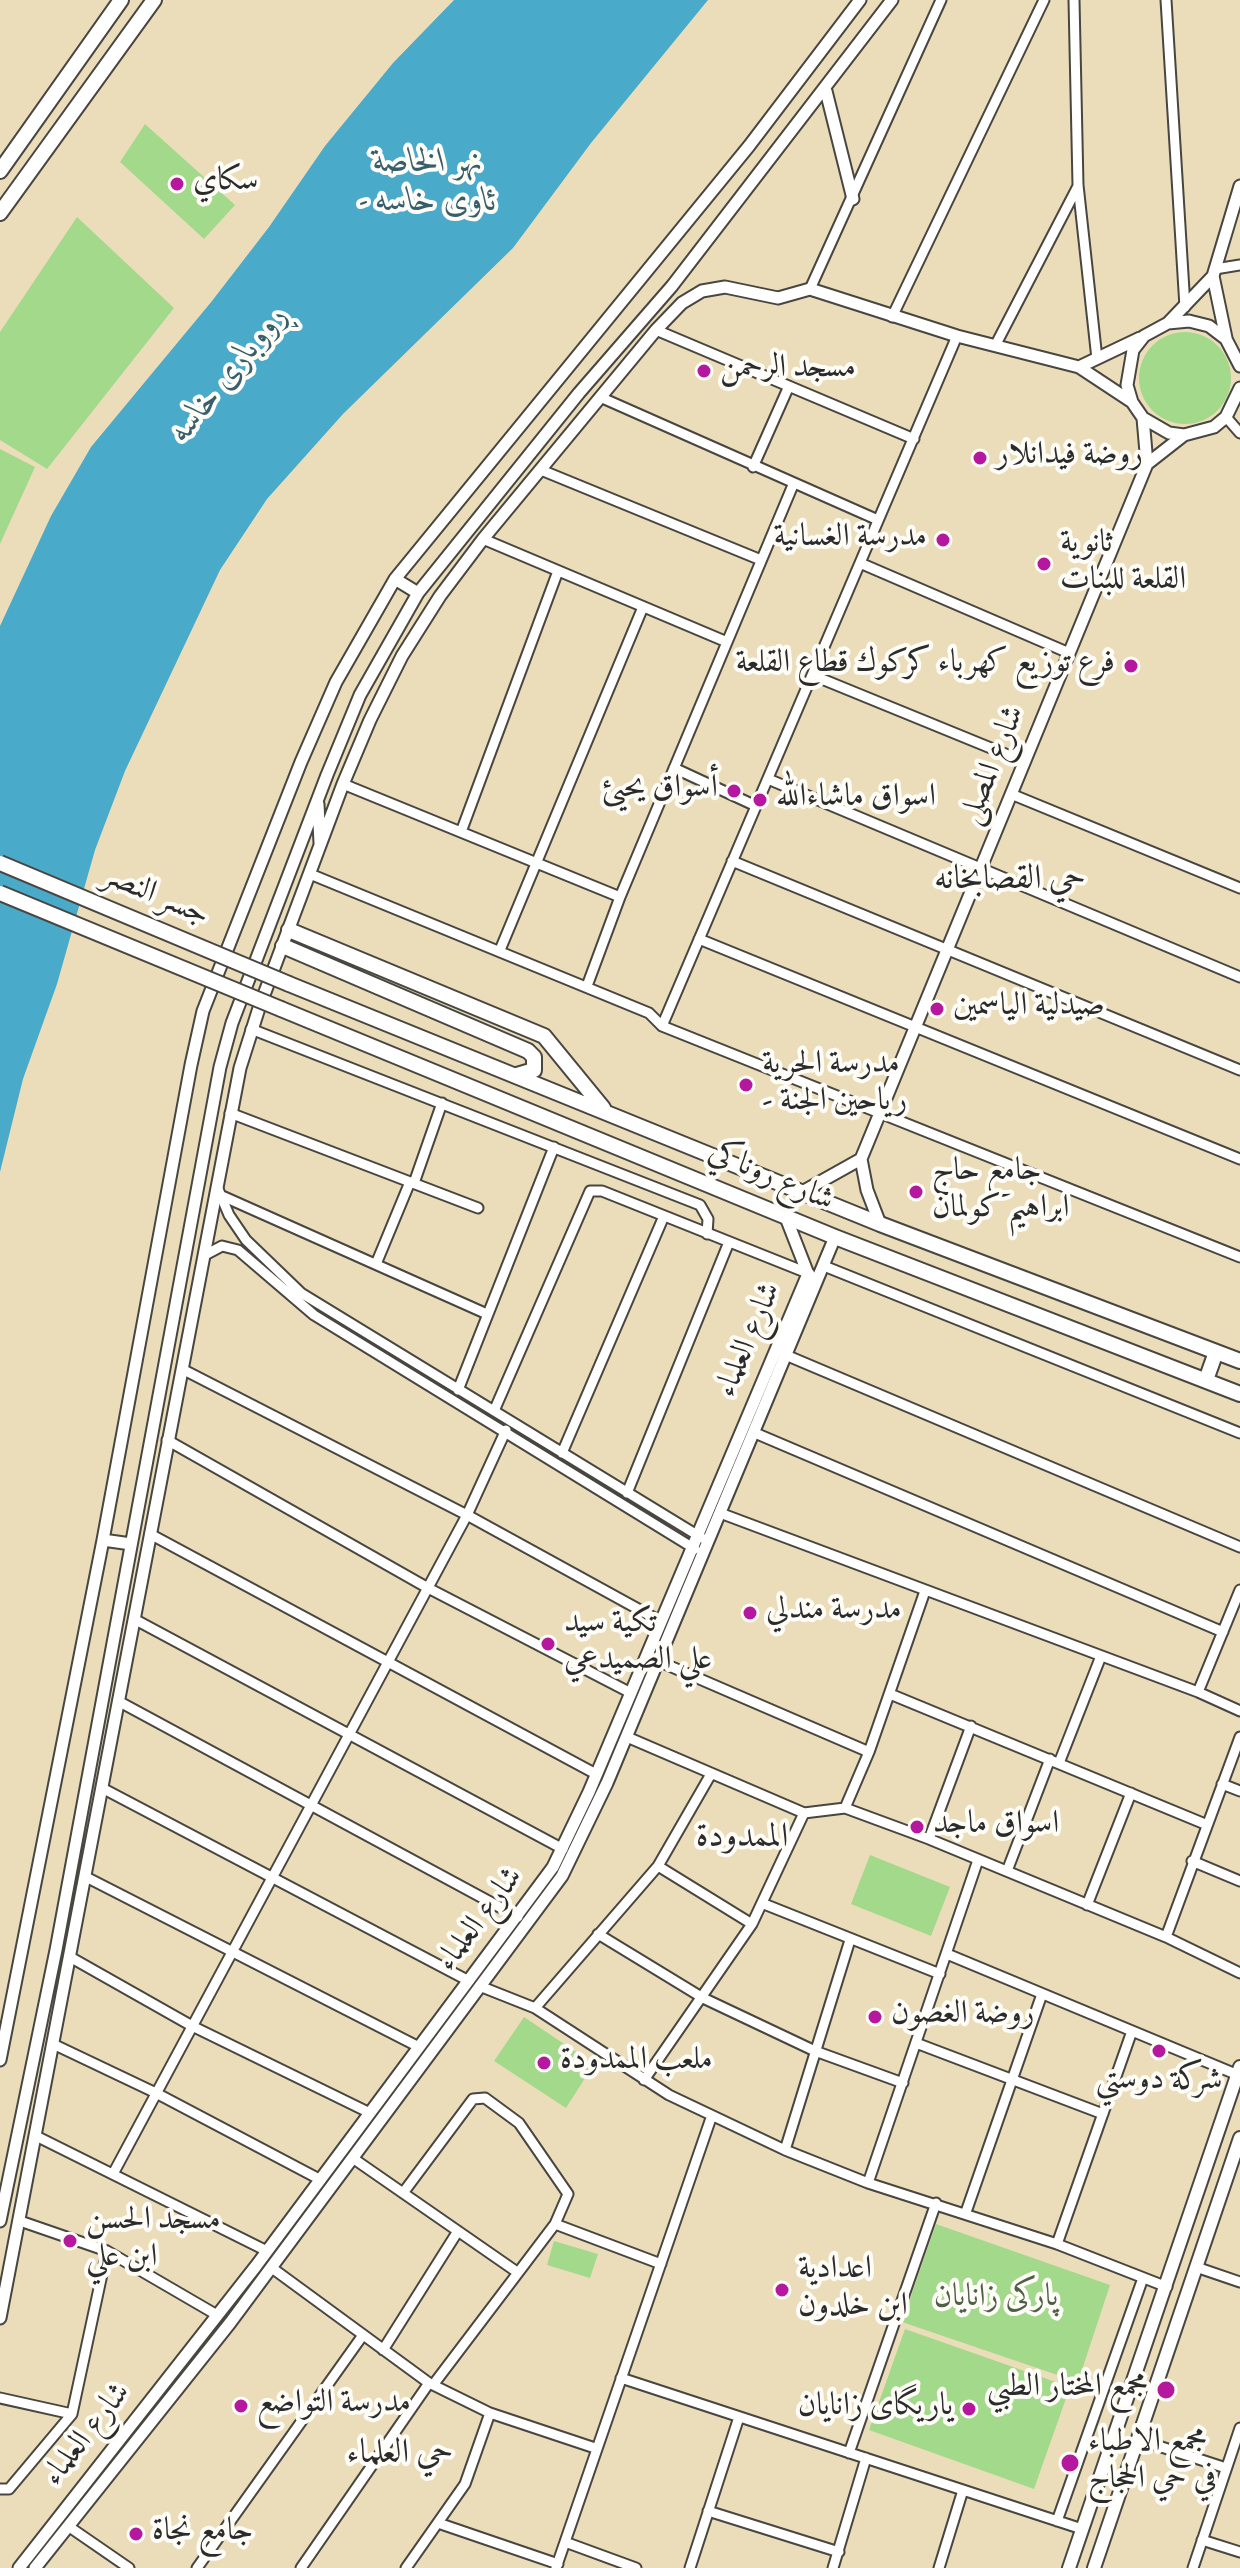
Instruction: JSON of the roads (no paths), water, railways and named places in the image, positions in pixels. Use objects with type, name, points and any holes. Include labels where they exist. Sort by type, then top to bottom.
[{"type":"main road","points":[[0,171],[121,0]]},
{"type":"main road","points":[[0,213],[154,0]]},
{"type":"main road","name":"جسر النصر","points":[[0,863],[289,984]]},
{"type":"main road","name":"جسر النصر","points":[[0,893],[281,1009]]},
{"type":"main road","points":[[289,930],[544,1036],[609,1114]]},
{"type":"main road","points":[[283,946],[528,1051],[534,1057],[534,1070],[530,1074],[513,1075]]},
{"type":"main road","name":"شارع روناكي","points":[[289,984],[880,1224],[1240,1361]]},
{"type":"main road","name":"شارع روناكي","points":[[281,1009],[835,1237],[1240,1394]]},
{"type":"main road","points":[[1206,1380],[1216,1352]]},
{"type":"main road","points":[[1069,2568],[1239,2071]]},
{"type":"main road","points":[[1094,2568],[1240,2138]]},
{"type":"main road","points":[[1132,2385],[1153,2392]]},
{"type":"street","points":[[0,2060],[203,1011],[301,762],[336,682],[395,579],[749,146],[860,0]]},
{"type":"street","points":[[0,2221],[204,1153],[232,1023],[317,800],[360,695],[418,593],[579,393],[672,286],[826,91],[892,0]]},
{"type":"street","points":[[810,289],[941,0]]},
{"type":"street","points":[[892,317],[1044,0]]},
{"type":"street","points":[[1074,0],[1078,185],[1097,359]]},
{"type":"street","points":[[1166,0],[1185,307]]},
{"type":"street","points":[[826,91],[853,199]]},
{"type":"street","points":[[995,346],[1078,185]]},
{"type":"street","points":[[1079,367],[1168,323],[1185,307],[1214,273],[1240,186]]},
{"type":"street","points":[[1214,273],[1240,265]]},
{"type":"street","points":[[1214,273],[1226,339]]},
{"type":"street","points":[[0,2318],[81,1905],[167,1440],[218,1189],[230,1113],[251,1029],[343,784],[402,656],[440,596],[483,539],[656,330],[682,303],[702,291],[725,287],[778,298],[810,289],[957,336],[1079,367],[1132,402]]},
{"type":"street","points":[[1168,323],[1189,321],[1209,326],[1237,350],[1240,366]]},
{"type":"street","points":[[656,330],[914,439]]},
{"type":"street","points":[[662,1026],[957,336]]},
{"type":"street","points":[[1144,336],[1127,367],[1127,385],[1132,402],[1143,418],[1155,427],[1184,435]]},
{"type":"street","points":[[753,467],[789,386]]},
{"type":"street","points":[[1240,388],[1232,412],[1240,433]]},
{"type":"street","points":[[600,397],[878,520]]},
{"type":"street","name":"شارع المصلى","points":[[1147,464],[1184,435],[1214,427],[1232,412]]},
{"type":"street","name":"شارع المصلى","points":[[861,1159],[1147,464],[1143,418]]},
{"type":"street","points":[[541,470],[761,560]]},
{"type":"street","points":[[587,986],[620,897],[793,485]]},
{"type":"street","points":[[483,539],[727,642]]},
{"type":"street","points":[[860,563],[1069,653]]},
{"type":"street","points":[[461,832],[558,571]]},
{"type":"street","points":[[395,579],[418,593]]},
{"type":"street","points":[[500,950],[643,607]]},
{"type":"street","points":[[812,675],[1025,762]]},
{"type":"street","points":[[674,768],[756,806]]},
{"type":"street","points":[[768,779],[1240,977]]},
{"type":"street","points":[[343,784],[620,897]]},
{"type":"street","points":[[1011,794],[1240,888]]},
{"type":"street","points":[[317,800],[320,847]]},
{"type":"street","points":[[732,861],[946,952],[1240,1070]]},
{"type":"street","points":[[310,874],[587,986],[649,1013],[662,1026],[1240,1257]]},
{"type":"street","points":[[699,939],[1240,1159]]},
{"type":"street","points":[[251,1029],[700,1205],[708,1219],[707,1234]]},
{"type":"street","points":[[376,1264],[412,1183],[442,1103]]},
{"type":"street","points":[[230,1113],[478,1208]]},
{"type":"street","points":[[458,1390],[554,1147]]},
{"type":"street","points":[[204,1153],[221,1155]]},
{"type":"street","points":[[802,1192],[861,1159],[867,1190],[880,1224]]},
{"type":"street","points":[[218,1189],[487,1314]]},
{"type":"street","points":[[218,1189],[229,1215],[256,1252],[283,1279],[318,1305],[627,1493],[700,1545]]},
{"type":"street","points":[[494,1411],[586,1196],[590,1191],[602,1191],[707,1234],[817,1272],[1240,1433]]},
{"type":"street","name":"شارع العلماء","points":[[19,2568],[321,2180],[518,1917],[563,1849],[660,1621],[720,1513],[788,1356],[817,1272],[785,1215]]},
{"type":"street","points":[[562,1453],[664,1216]]},
{"type":"street","name":"شارع العلماء","points":[[35,2568],[272,2268],[562,1876],[627,1737],[700,1545],[817,1272],[835,1237]]},
{"type":"street","points":[[627,1493],[729,1242]]},
{"type":"street","points":[[205,1255],[217,1247],[228,1246],[314,1315],[700,1545]]},
{"type":"street","points":[[248,1259],[256,1252]]},
{"type":"street","points":[[788,1356],[1240,1547]]},
{"type":"street","points":[[182,1369],[467,1515],[660,1621]]},
{"type":"street","points":[[114,2172],[467,1515],[506,1430]]},
{"type":"street","points":[[755,1433],[1223,1632]]},
{"type":"street","points":[[167,1440],[428,1588],[629,1692]]},
{"type":"street","points":[[141,1493],[157,1497]]},
{"type":"street","points":[[720,1513],[1198,1692],[1240,1711]]},
{"type":"street","points":[[150,1534],[596,1774]]},
{"type":"street","points":[[103,1540],[131,1544]]},
{"type":"street","points":[[1198,1692],[1240,1590]]},
{"type":"street","points":[[845,1808],[869,1752],[925,1591]]},
{"type":"street","points":[[134,1619],[563,1849]]},
{"type":"street","points":[[1007,1871],[1101,1656]]},
{"type":"street","points":[[658,1661],[869,1752]]},
{"type":"street","points":[[890,1694],[1205,1824]]},
{"type":"street","points":[[118,1701],[518,1917]]},
{"type":"street","points":[[929,1839],[971,1726]]},
{"type":"street","points":[[627,1737],[804,1813],[845,1808],[929,1839],[1166,1937],[1240,1973]]},
{"type":"street","points":[[1166,1937],[1205,1824],[1240,1737]]},
{"type":"street","points":[[535,2008],[658,1866],[711,1774]]},
{"type":"street","points":[[1222,1784],[1240,1791]]},
{"type":"street","points":[[102,1788],[469,1981]]},
{"type":"street","points":[[1087,1905],[1131,1793]]},
{"type":"street","points":[[644,2080],[703,1998],[764,1904],[804,1813]]},
{"type":"street","points":[[868,2183],[978,1860]]},
{"type":"street","points":[[1192,1861],[1240,1881]]},
{"type":"street","points":[[658,1866],[752,1924]]},
{"type":"street","points":[[86,1877],[419,2047]]},
{"type":"street","points":[[63,1902],[81,1905]]},
{"type":"street","points":[[764,1904],[940,1974]]},
{"type":"street","points":[[598,1934],[703,1998],[815,2051],[903,2083]]},
{"type":"street","points":[[785,2150],[850,1940]]},
{"type":"street","points":[[947,1954],[1132,2031],[1239,2071]]},
{"type":"street","points":[[70,1957],[192,2026],[370,2113]]},
{"type":"street","points":[[482,1987],[535,2008],[644,2080],[711,2118],[868,2183],[966,2212],[1167,2287]]},
{"type":"street","points":[[966,2212],[1042,1994]]},
{"type":"street","points":[[1057,2244],[1132,2031]]},
{"type":"street","points":[[916,2043],[1103,2114]]},
{"type":"street","points":[[53,2044],[156,2093],[321,2180]]},
{"type":"street","points":[[301,2568],[431,2384],[555,2224],[568,2194],[519,2123],[485,2098],[473,2099],[403,2193]]},
{"type":"street","points":[[438,2523],[557,2566],[595,2448],[711,2118]]},
{"type":"street","points":[[36,2136],[114,2172],[267,2251]]},
{"type":"street","points":[[354,2159],[517,2272]]},
{"type":"street","points":[[849,2453],[936,2203]]},
{"type":"street","points":[[20,2221],[107,2251],[217,2315]]},
{"type":"street","points":[[555,2224],[661,2264]]},
{"type":"street","points":[[383,2350],[458,2231]]},
{"type":"street","points":[[0,2489],[9,2489],[72,2414],[107,2251]]},
{"type":"street","points":[[1196,2267],[1240,2282]]},
{"type":"street","points":[[272,2268],[431,2384],[490,2413],[595,2448]]},
{"type":"street","points":[[1057,2521],[1143,2278]]},
{"type":"street","points":[[197,2568],[363,2335]]},
{"type":"street","points":[[621,2378],[1082,2529]]},
{"type":"street","points":[[0,2398],[72,2414]]},
{"type":"street","points":[[406,2568],[465,2484],[490,2413]]},
{"type":"street","points":[[690,2568],[739,2417]]},
{"type":"street","points":[[1193,2568],[1240,2428]]},
{"type":"street","points":[[1137,2439],[1226,2468]]},
{"type":"street","points":[[833,2568],[866,2458]]},
{"type":"street","points":[[939,2568],[963,2490]]},
{"type":"street","points":[[708,2511],[839,2552]]},
{"type":"street","points":[[68,2526],[129,2568]]},
{"type":"street","points":[[1202,2540],[1240,2552]]},
{"type":"street","points":[[565,2542],[636,2568]]},
{"type":"water","name":"نهر الخاصة - ئاوی خاسە","points":[[454,0],[708,0],[591,143],[513,248],[343,414],[267,499],[220,570],[125,771],[95,850],[57,984],[23,1079],[0,1172],[0,626],[51,516],[91,447],[212,301],[269,227],[325,146],[393,63]]},
{"type":"place","name":"سكاي","points":[[177,184]]},
{"type":"place","name":"مسجد الرحمن","points":[[704,371]]},
{"type":"place","name":"روضة فيدانلار","points":[[980,458]]},
{"type":"place","name":"مدرسة الغسانية","points":[[943,540]]},
{"type":"place","name":"ثانوية القلعة للبنات","points":[[1044,564]]},
{"type":"place","name":"فرع توزيع كهرباء كركوك قطاع القلعة","points":[[1131,666]]},
{"type":"place","name":"أسواق يحيئ","points":[[734,791]]},
{"type":"place","name":"اسواق ماشاءالله","points":[[760,800]]},
{"type":"place","name":"صيدلية الياسمين","points":[[937,1009]]},
{"type":"place","name":"مدرسة الحرية - رياحين الجنة","points":[[746,1085]]},
{"type":"place","name":"جامع حاج ابراهيم كولمان","points":[[916,1192]]},
{"type":"place","name":"مدرسة مندلي","points":[[750,1613]]},
{"type":"place","name":"تكية سيد علي الصميدعي","points":[[548,1644]]},
{"type":"place","name":"اسواق ماجد","points":[[917,1827]]},
{"type":"place","name":"روضة الغصون","points":[[875,2017]]},
{"type":"place","name":"شركة دوستي","points":[[1159,2051]]},
{"type":"place","name":"ملعب الممدودة","points":[[544,2063]]},
{"type":"place","name":"مسجد الحسن ابن علي","points":[[70,2241]]},
{"type":"place","name":"اعدادية ابن خلدون","points":[[782,2290]]},
{"type":"place","name":"مجمع المختار الطبي","points":[[1166,2390]]},
{"type":"place","name":"مدرسة التواضع","points":[[241,2406]]},
{"type":"place","name":"یاریگای زانایان","points":[[969,2409]]},
{"type":"place","name":"مجمع الاطباء في حي الحجاج","points":[[1070,2463]]},
{"type":"place","name":"جامع نجاة","points":[[136,2534]]},
{"type":"district","name":"حي القصابخانه","points":[[1010,882]]},
{"type":"district","name":"الممدودة","points":[[742,1840]]},
{"type":"district","name":"حي العلماء","points":[[400,2456]]},
{"type":"water label","name":"ڕووباری خاسە","points":[[231,376]]},
{"type":"park label","name":"پارکی زانایان","points":[[996,2300]]}]
